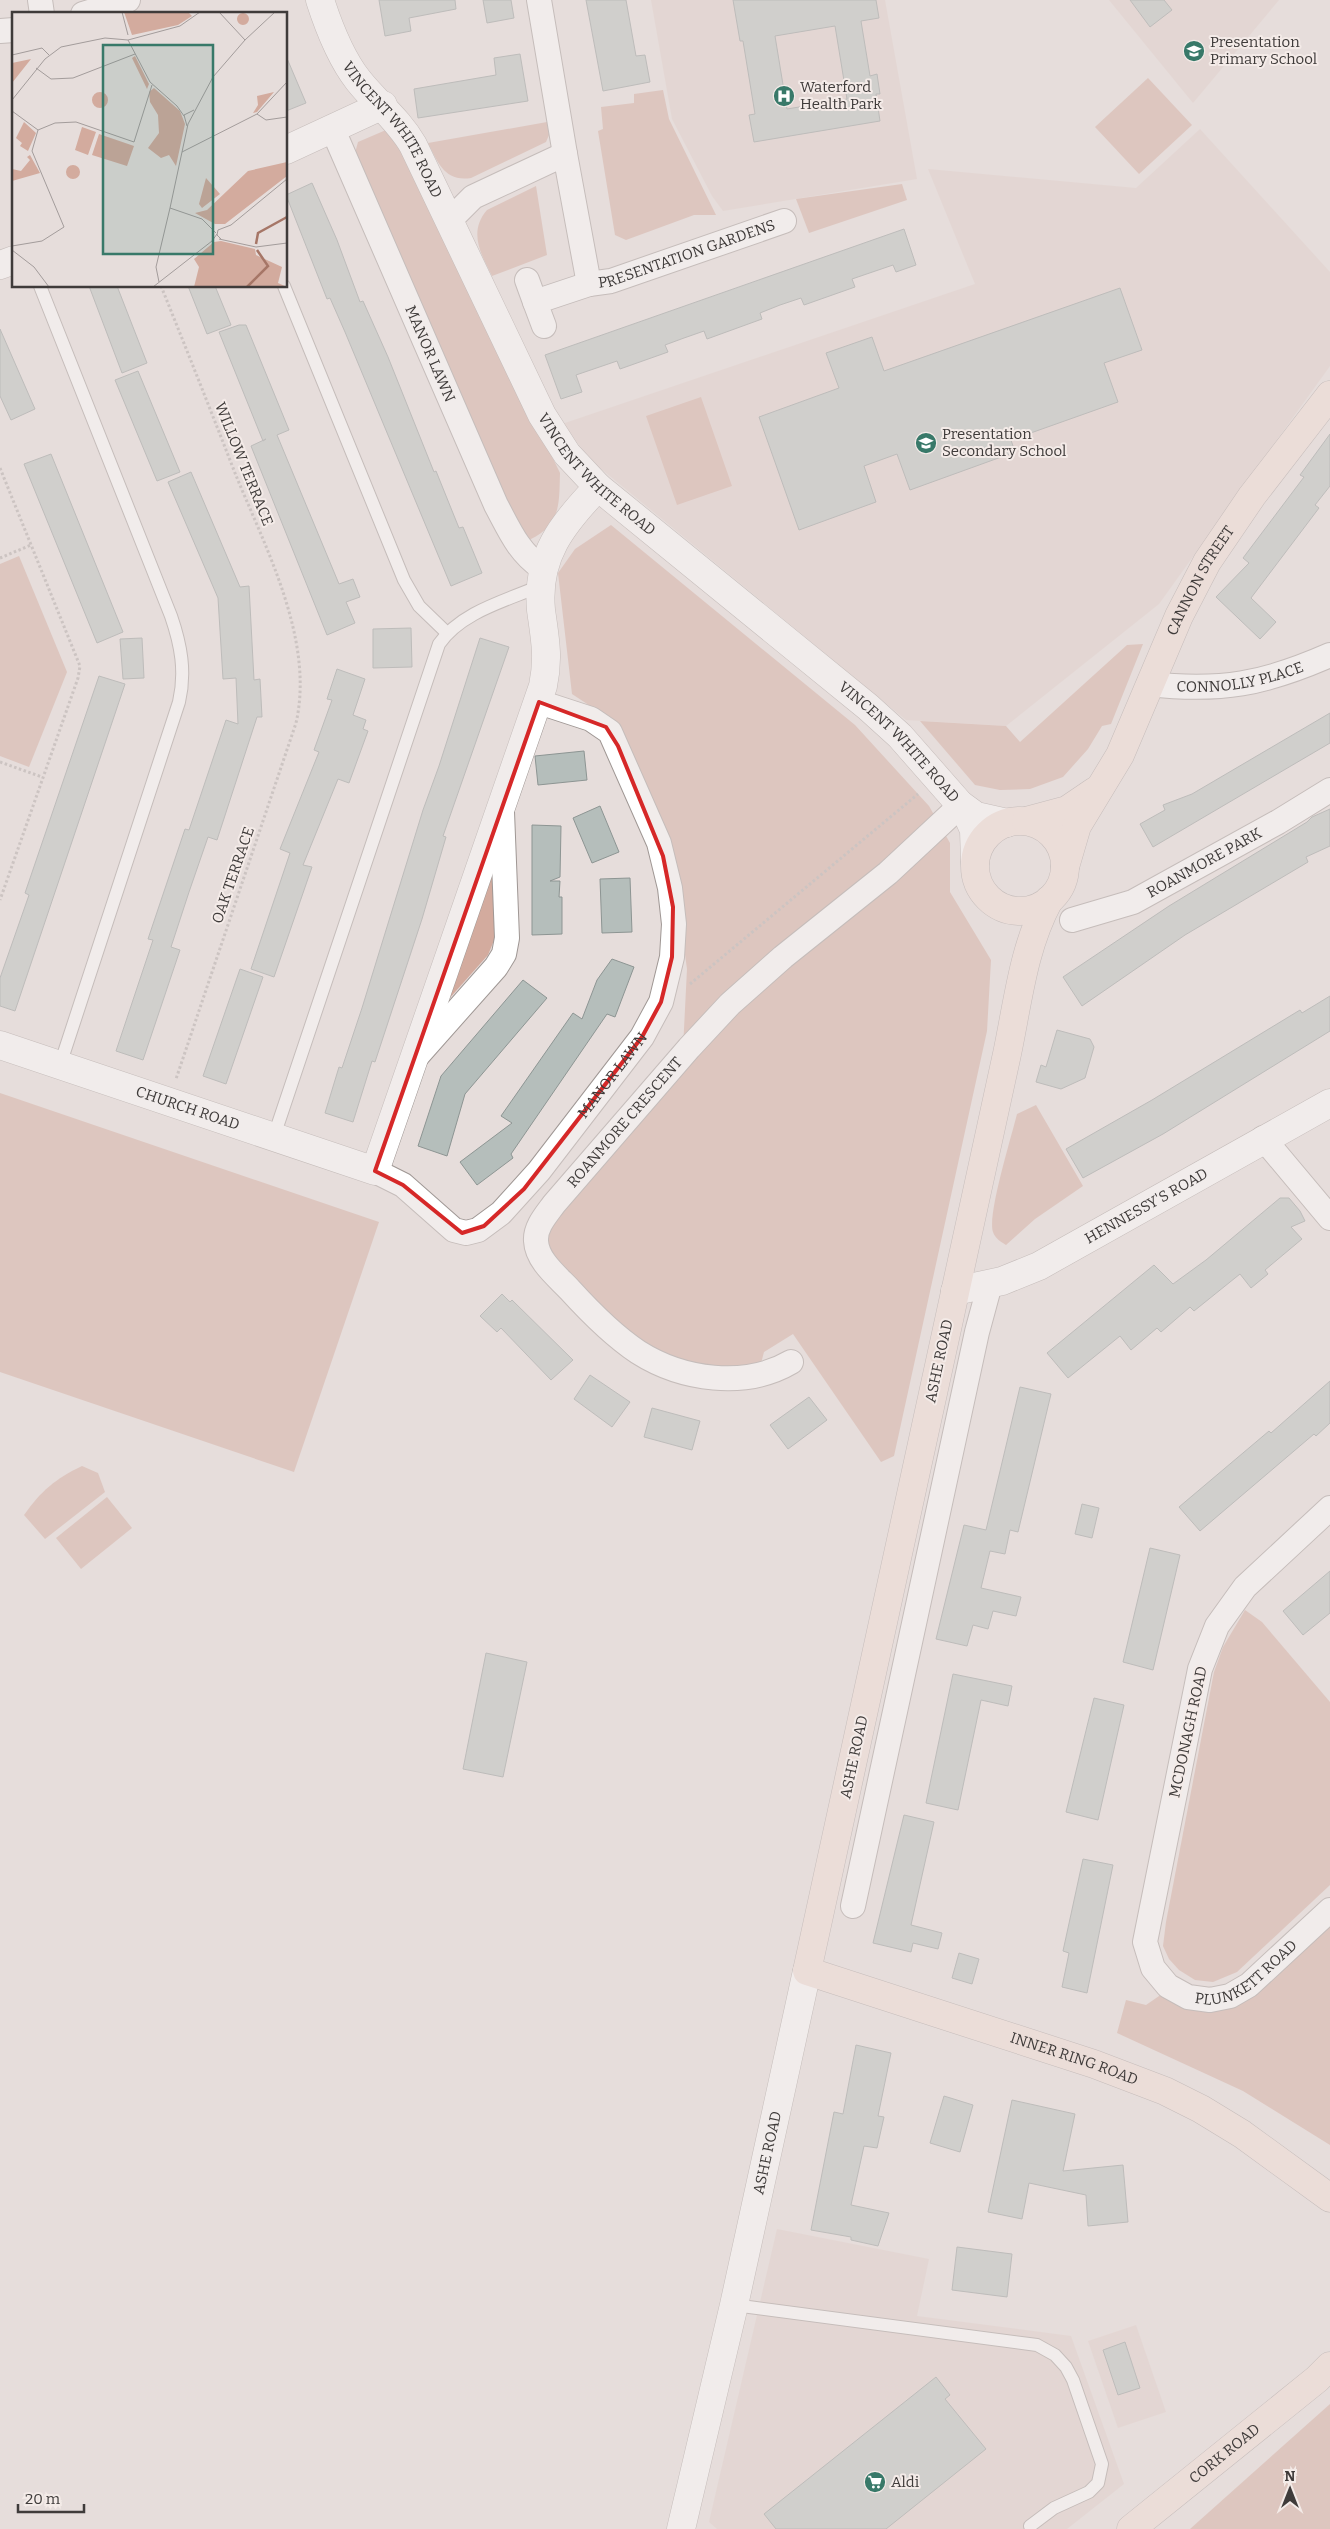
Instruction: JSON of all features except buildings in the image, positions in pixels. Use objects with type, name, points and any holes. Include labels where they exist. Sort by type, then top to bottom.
[{"type":"main road","name":"CANNON STREET","points":[[1065,867],[1077,826],[1120,754],[1185,603],[1207,562],[1237,517],[1330,395]]},
{"type":"main road","name":"CANNON STREET","points":[[1016,822],[1067,810],[1088,798],[1102,785]]},
{"type":"main road","points":[[1016,822],[1043,827],[1057,840],[1064,858],[1065,867],[1060,885],[1049,900],[1041,906],[1024,911],[1007,909],[991,901],[980,888],[975,871],[975,862],[976,853],[991,831],[1016,822]]},
{"type":"main road","name":"ASHE ROAD","points":[[807,1971],[883,1626],[1020,983],[1031,939],[1049,900]]},
{"type":"main road","name":"ASHE ROAD","points":[[991,901],[1003,913],[1013,930],[1020,962],[1020,983]]},
{"type":"main road","name":"INNER RING ROAD","points":[[807,1971],[1085,2061],[1165,2091],[1201,2109],[1242,2134],[1326,2197]]},
{"type":"main road","name":"CORK ROAD","points":[[1131,2529],[1326,2372]]},
{"type":"street","points":[[89,12],[128,0]]},
{"type":"street","name":"VINCENT WHITE ROAD","points":[[320,0],[349,68],[409,138],[542,415],[567,454],[598,487],[868,707],[900,736],[961,804],[968,815],[974,830],[975,862]]},
{"type":"street","name":"PRESENTATION GARDENS","points":[[539,0],[588,284]]},
{"type":"street","points":[[288,149],[383,106]]},
{"type":"street","name":"MANOR LAWN","points":[[333,130],[496,505],[518,546],[541,577]]},
{"type":"street","points":[[443,209],[565,154]]},
{"type":"street","name":"PRESENTATION GARDENS","points":[[535,302],[588,284],[611,281],[784,221]]},
{"type":"street","points":[[0,265],[12,261]]},
{"type":"street","points":[[527,280],[544,326]]},
{"type":"street","points":[[375,1171],[502,808],[546,675],[548,654],[541,577],[563,527],[598,487]]},
{"type":"street","name":"CONNOLLY PLACE","points":[[1149,684],[1194,688],[1238,686],[1276,677],[1330,655]]},
{"type":"street","name":"MANOR LAWN","points":[[375,1171],[403,1186],[454,1230],[466,1233],[478,1230],[501,1213],[540,1171],[642,1037],[656,1014],[670,973],[674,924],[667,871],[658,843],[610,732],[592,719],[538,702]]},
{"type":"street","name":"ROANMORE PARK","points":[[1072,920],[1134,902],[1278,822],[1330,790]]},
{"type":"street","points":[[961,804],[976,816],[1016,822]]},
{"type":"street","name":"ROANMORE CRESCENT","points":[[791,1362],[759,1376],[727,1378],[683,1371],[651,1359],[618,1336],[547,1265],[536,1247],[538,1230],[554,1204],[688,1048],[730,1004],[783,957],[888,873],[961,804]]},
{"type":"street","points":[[416,1056],[496,967],[504,954],[506,938],[502,808]]},
{"type":"street","name":"CHURCH ROAD","points":[[0,1045],[375,1171]]},
{"type":"street","name":"HENNESSY'S ROAD","points":[[955,1291],[990,1284],[1026,1272],[1054,1258],[1264,1138],[1330,1103]]},
{"type":"street","points":[[1264,1138],[1330,1218]]},
{"type":"street","points":[[853,1906],[977,1332],[990,1284]]},
{"type":"street","name":"MCDONAGH ROAD","points":[[1145,1942],[1200,1669],[1217,1626],[1245,1587],[1330,1508]]},
{"type":"street","points":[[883,1626],[915,1623]]},
{"type":"street","points":[[844,1800],[875,1806]]},
{"type":"street","name":"PLUNKETT ROAD","points":[[1145,1942],[1153,1968],[1168,1986],[1188,1997],[1210,2000],[1230,1996],[1249,1985],[1330,1910]]},
{"type":"street","name":"ASHE ROAD","points":[[681,2529],[734,2305],[807,1971]]},
{"type":"lane","points":[[41,288],[171,616],[180,644],[183,667],[179,702],[60,1065]]},
{"type":"lane","points":[[285,288],[404,580],[420,606],[447,633]]},
{"type":"lane","points":[[274,1136],[430,666],[447,633],[470,617],[541,577]]},
{"type":"lane","points":[[734,2305],[1037,2345],[1055,2355],[1066,2366],[1073,2380],[1102,2464],[1098,2483],[1089,2492],[1054,2508],[1030,2526]]},
{"type":"path","name":"WILLOW TERRACE","points":[[162,288],[285,597],[297,652]]},
{"type":"path","points":[[0,468],[80,666],[79,674],[0,900]]},
{"type":"path","points":[[0,558],[31,545]]},
{"type":"path","name":"OAK TERRACE","points":[[169,1101],[296,723],[300,697],[297,652]]},
{"type":"path","points":[[0,762],[42,777]]},
{"type":"path","points":[[656,1014],[756,927],[937,778]]},
{"type":"highlighted area","points":[[539,702],[606,727],[618,746],[663,856],[673,907],[672,957],[661,1002],[642,1037],[524,1189],[484,1226],[462,1233],[403,1185],[375,1171]]},
{"type":"shaded area","name":"Waterford Health Park","points":[[651,0],[885,0],[917,179],[723,211],[712,196],[672,119]]},
{"type":"shaded area","name":"Presentation Primary School","points":[[1109,0],[1279,0],[1193,103]]},
{"type":"shaded area","points":[[1148,78],[1192,125],[1139,174],[1095,127]]},
{"type":"shaded area","points":[[663,90],[669,119],[716,215],[694,215],[626,240],[615,235],[598,131],[603,129],[601,107],[634,103],[634,94]]},
{"type":"shaded area","points":[[547,122],[549,135],[546,142],[471,178],[455,177],[444,170],[428,143]]},
{"type":"shaded area","name":"Presentation Secondary School","points":[[1200,129],[1330,272],[1330,366],[1159,604],[1006,726],[906,720],[594,463],[562,424],[975,284],[928,169],[1136,188]]},
{"type":"shaded area","points":[[386,130],[398,142],[432,208],[560,473],[558,504],[553,521],[547,528],[529,540],[516,530],[355,153],[358,142]]},
{"type":"shaded area","points":[[902,184],[907,200],[809,233],[796,199]]},
{"type":"shaded area","points":[[536,186],[547,255],[492,276],[478,243],[478,226],[481,218],[487,210]]},
{"type":"shaded area","points":[[701,397],[732,486],[677,505],[646,416]]},
{"type":"shaded area","points":[[611,525],[855,725],[929,806],[950,843],[950,892],[991,960],[987,1031],[894,1456],[881,1462],[793,1334],[764,1352],[759,1371],[696,1368],[625,1338],[549,1251],[549,1226],[682,1069],[687,969],[670,846],[619,725],[572,694],[558,573],[575,549]]},
{"type":"shaded area","points":[[19,556],[67,672],[29,767],[0,756],[0,564]]},
{"type":"shaded area","points":[[1143,644],[1111,724],[1102,726],[1088,749],[1063,777],[1030,789],[1000,790],[975,785],[920,721],[1006,726],[1020,742],[1127,645]]},
{"type":"shaded area","points":[[493,869],[498,877],[495,938],[488,955],[448,1000]]},
{"type":"shaded area","points":[[0,1093],[379,1222],[294,1472],[0,1372]]},
{"type":"shaded area","points":[[1036,1105],[1083,1186],[1035,1219],[1006,1245],[993,1232],[992,1223],[997,1193],[1017,1114]]},
{"type":"shaded area","points":[[82,1466],[98,1473],[105,1492],[45,1539],[24,1515],[49,1486]]},
{"type":"shaded area","points":[[107,1497],[132,1528],[81,1569],[56,1538]]},
{"type":"shaded area","points":[[1245,1610],[1262,1622],[1330,1702],[1330,1885],[1237,1972],[1213,1982],[1195,1980],[1179,1970],[1169,1959],[1163,1946],[1214,1672],[1223,1647]]},
{"type":"shaded area","points":[[1330,1925],[1330,2145],[1243,2091],[1117,2033],[1126,2000],[1146,2005],[1162,1994],[1188,2008],[1223,2010],[1255,1995]]},
{"type":"shaded area","points":[[777,2229],[929,2259],[917,2316],[1071,2336],[1124,2484],[1067,2529],[717,2529],[709,2522]]},
{"type":"shaded area","points":[[1136,2325],[1166,2412],[1118,2428],[1088,2341]]},
{"type":"shaded area","points":[[1330,2404],[1330,2529],[1190,2529]]},
{"type":"place","name":"Presentation Primary School","points":[[1194,51]]},
{"type":"place","name":"Waterford Health Park","points":[[784,96]]},
{"type":"place","name":"Presentation Secondary School","points":[[926,443]]},
{"type":"place","name":"Aldi","points":[[875,2482]]}]
